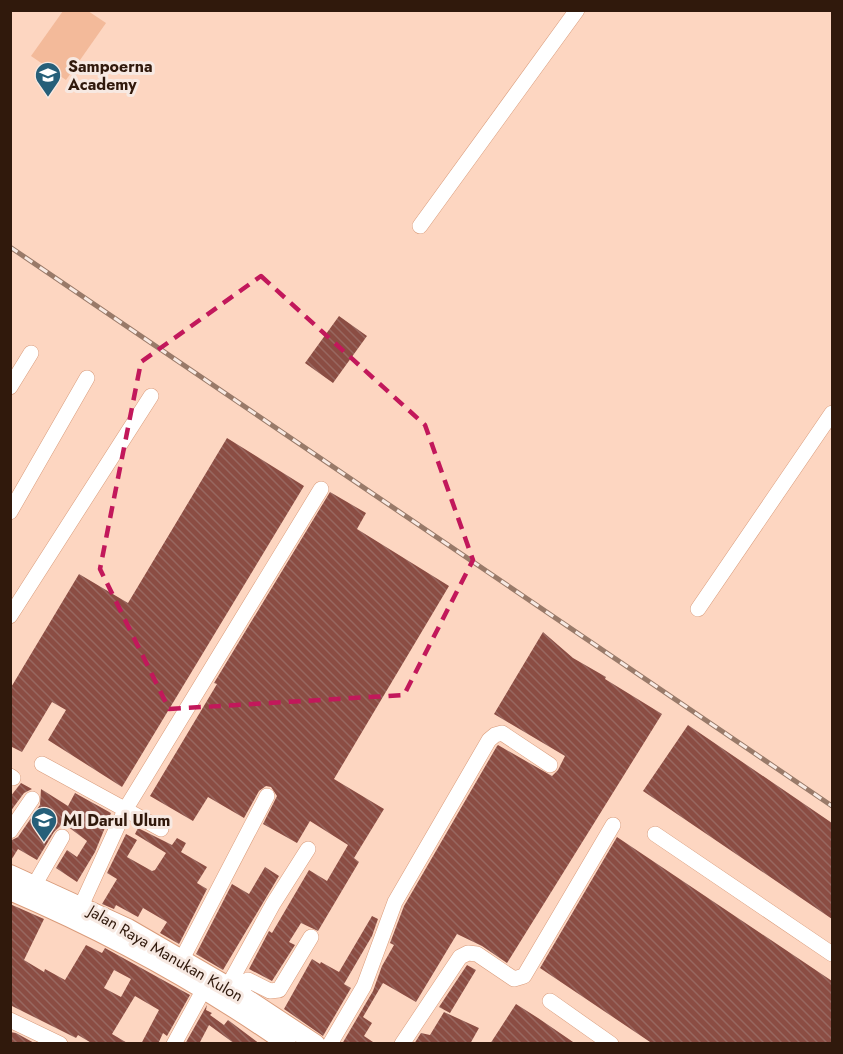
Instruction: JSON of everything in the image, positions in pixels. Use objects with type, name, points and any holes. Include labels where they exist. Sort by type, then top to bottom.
[{"type":"main road","name":"Jalan Raya Manukan Kulon","points":[[10,874],[32,891],[204,989],[287,1044]]},
{"type":"main road","name":"Jalan Raya Manukan Kulon","points":[[10,891],[32,891],[82,904],[234,990],[316,1044]]},
{"type":"street","points":[[420,226],[577,10]]},
{"type":"street","points":[[10,387],[31,354]]},
{"type":"street","points":[[10,512],[87,378]]},
{"type":"street","points":[[10,616],[151,396]]},
{"type":"street","points":[[698,609],[832,413]]},
{"type":"street","points":[[82,904],[125,810],[321,489]]},
{"type":"street","points":[[330,1044],[364,986],[395,902],[489,740],[495,735],[502,734],[550,765]]},
{"type":"street","points":[[42,764],[161,829]]},
{"type":"street","points":[[182,959],[267,796]]},
{"type":"street","points":[[10,831],[32,799]]},
{"type":"street","points":[[402,1044],[460,957],[468,953],[477,954],[514,979],[524,976],[613,825]]},
{"type":"street","points":[[654,834],[832,954]]},
{"type":"street","points":[[32,891],[62,837]]},
{"type":"street","points":[[234,990],[273,904],[309,849]]},
{"type":"street","points":[[234,990],[248,980],[270,992],[279,990],[310,937]]},
{"type":"street","points":[[174,1044],[204,989]]},
{"type":"street","points":[[550,1000],[611,1044]]},
{"type":"street","points":[[10,1020],[60,1044]]},
{"type":"highlighted area","points":[[261,276],[425,425],[473,560],[404,695],[169,709],[100,569],[141,362]]},
{"type":"shaded area","points":[[63,11],[88,11],[106,23],[66,80],[31,56]]},
{"type":"building","points":[[339,316],[367,336],[333,383],[305,363]]},
{"type":"building","points":[[227,438],[304,486],[122,787],[48,740],[66,710],[52,702],[22,752],[10,746],[10,689],[79,574],[128,603]]},
{"type":"building","points":[[330,492],[366,513],[357,529],[449,586],[334,779],[384,809],[354,858],[359,862],[318,931],[301,923],[289,942],[295,945],[272,981],[249,969],[269,931],[272,933],[309,870],[327,881],[348,845],[310,821],[297,843],[263,824],[277,796],[271,787],[266,786],[259,791],[244,818],[208,797],[193,821],[150,796],[217,684],[214,683]]},
{"type":"building","points":[[543,632],[573,658],[662,714],[507,963],[482,946],[457,934],[416,1002],[383,983],[363,1017],[372,1023],[364,1036],[376,1044],[342,1044],[373,991],[382,966],[394,945],[390,943],[404,906],[497,746],[552,776],[565,756],[494,714]]},
{"type":"building","points":[[688,725],[832,823],[832,919],[643,791]]},
{"type":"building","points":[[21,783],[32,789],[24,793],[10,812],[10,797]]},
{"type":"building","points":[[41,789],[68,806],[75,793],[111,813],[95,852],[77,882],[56,868],[67,850],[77,857],[87,841],[63,823],[54,832],[37,860],[18,849],[10,862],[10,841],[18,837],[40,805]]},
{"type":"building","points":[[138,828],[172,845],[177,838],[186,843],[181,852],[207,867],[197,883],[207,889],[179,944],[160,933],[167,922],[143,908],[138,917],[116,905],[114,909],[102,904],[117,879],[107,873],[126,834],[137,840],[127,857],[152,871],[166,853],[135,834]]},
{"type":"building","points":[[617,837],[832,981],[832,1044],[653,1044],[540,968]]},
{"type":"building","points":[[265,867],[279,876],[223,970],[196,954],[232,884],[249,894]]},
{"type":"building","points":[[10,904],[44,919],[24,960],[44,972],[45,969],[65,980],[86,945],[102,953],[105,948],[190,995],[167,1036],[163,1033],[158,1044],[141,1044],[159,1010],[135,996],[112,1034],[129,1044],[93,1044],[10,1005]],"holes":[[[114,970],[131,979],[121,997],[104,988]]]},
{"type":"building","points":[[372,916],[378,919],[372,936],[344,984],[351,988],[323,1036],[284,1009],[312,959],[339,972]]},
{"type":"building","points":[[467,965],[476,970],[450,1013],[439,1007]]},
{"type":"building","points":[[516,1004],[538,1018],[576,1044],[490,1044]]},
{"type":"building","points":[[207,1005],[206,1010],[212,1013],[210,1015],[224,1025],[228,1020],[260,1044],[235,1044],[209,1025],[199,1044],[185,1044]]},
{"type":"building","points":[[444,1012],[479,1028],[470,1044],[414,1044],[421,1033],[430,1035]]},
{"type":"building","points":[[10,1032],[16,1033],[36,1044],[10,1044]]},
{"type":"railway","points":[[10,247],[832,806]]},
{"type":"place","name":"Sampoerna Academy","points":[[48,98]]},
{"type":"place","name":"MI Darul Ulum","points":[[44,843]]}]
